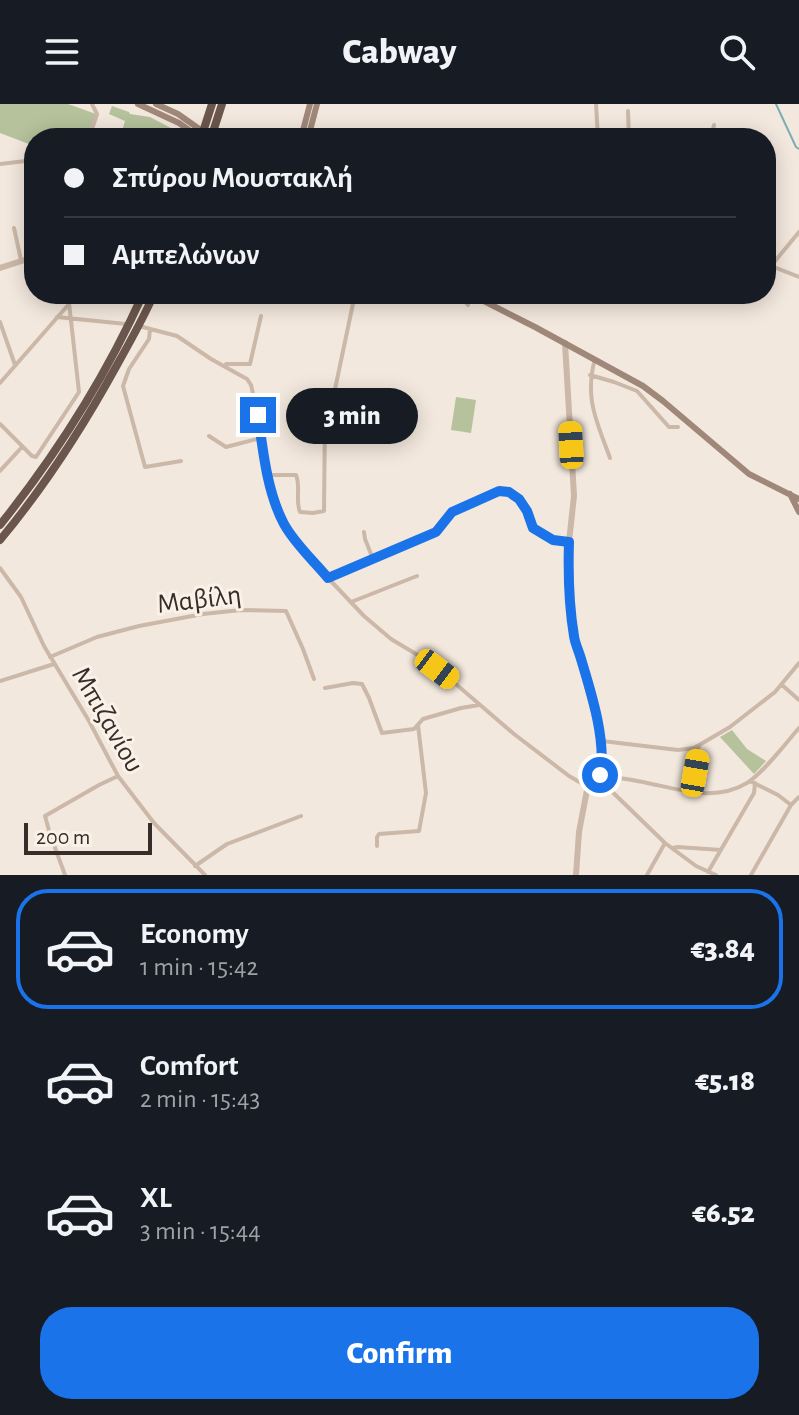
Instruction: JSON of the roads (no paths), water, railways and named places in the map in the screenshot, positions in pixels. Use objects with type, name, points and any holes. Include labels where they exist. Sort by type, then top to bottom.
[{"type":"highway","points":[[202,128],[219,105]]},
{"type":"highway","points":[[213,128],[219,105]]},
{"type":"highway","points":[[136,320],[140,304]]},
{"type":"highway","points":[[0,540],[77,434],[147,304]]},
{"type":"highway","points":[[0,525],[65,435],[130,332]]},
{"type":"main road","points":[[138,104],[187,128]]},
{"type":"main road","points":[[156,104],[178,114],[192,128]]},
{"type":"main road","points":[[304,128],[310,104]]},
{"type":"main road","points":[[311,128],[317,104]]},
{"type":"main road","points":[[490,304],[656,395],[749,474],[799,500]]},
{"type":"main road","points":[[790,494],[799,512]]},
{"type":"street","points":[[92,104],[97,114],[92,128]]},
{"type":"street","points":[[596,104],[597,128]]},
{"type":"street","points":[[628,111],[629,128]]},
{"type":"street","points":[[0,164],[24,161]]},
{"type":"street","points":[[14,228],[21,260]]},
{"type":"street","points":[[776,259],[799,232]]},
{"type":"street","points":[[0,268],[24,259]]},
{"type":"street","points":[[776,268],[799,277]]},
{"type":"street","points":[[0,383],[69,304]]},
{"type":"street","points":[[0,424],[36,457],[79,392],[69,304]]},
{"type":"street","points":[[268,475],[296,475],[300,512],[324,511],[325,416],[333,399],[353,304]]},
{"type":"street","points":[[223,365],[250,364],[261,316]]},
{"type":"street","points":[[57,317],[113,322],[177,336],[247,379],[251,385],[275,501],[293,537],[375,627],[421,657],[514,734],[588,787]]},
{"type":"street","points":[[0,322],[16,365]]},
{"type":"street","points":[[533,335],[535,327]]},
{"type":"street","points":[[150,328],[148,340],[124,379],[124,394],[145,467],[181,461]]},
{"type":"street","points":[[565,343],[574,496],[568,575],[574,637],[602,741],[599,776],[588,787],[576,875]]},
{"type":"street","points":[[595,359],[590,375],[591,404],[610,458]]},
{"type":"street","points":[[590,375],[637,391],[669,427],[678,427]]},
{"type":"street","points":[[209,436],[226,447],[261,438]]},
{"type":"street","points":[[0,471],[22,447]]},
{"type":"street","points":[[328,578],[437,531],[455,510],[503,491],[521,501],[533,528],[553,540],[569,542]]},
{"type":"street","points":[[799,500],[799,512]]},
{"type":"street","points":[[364,532],[373,559]]},
{"type":"street","name":"Μπιζανίου","points":[[0,568],[20,594],[50,657],[118,776],[154,823],[205,875]]},
{"type":"street","points":[[351,602],[417,576]]},
{"type":"street","name":"Μαβίλη","points":[[50,657],[97,637],[133,627],[241,610],[286,611],[314,679]]},
{"type":"street","points":[[602,741],[690,749],[730,727],[782,685],[799,663]]},
{"type":"street","points":[[0,681],[54,664]]},
{"type":"street","points":[[325,688],[362,684],[381,733],[408,730],[423,719],[479,705]]},
{"type":"street","points":[[782,685],[799,700]]},
{"type":"street","points":[[377,846],[379,834],[419,831],[426,793],[418,725]]},
{"type":"street","points":[[599,776],[637,780],[691,792],[722,792],[753,782],[799,728]]},
{"type":"street","points":[[691,792],[699,745]]},
{"type":"street","points":[[65,875],[45,816],[118,776]]},
{"type":"street","points":[[599,776],[665,843],[690,863],[716,875]]},
{"type":"street","points":[[753,782],[791,805]]},
{"type":"street","points":[[708,872],[754,793],[753,782]]},
{"type":"street","points":[[751,875],[791,805],[799,797]]},
{"type":"street","points":[[195,866],[227,844],[301,816]]},
{"type":"street","points":[[647,875],[665,843]]},
{"type":"street","points":[[672,848],[721,850]]},
{"type":"waterway","points":[[776,104],[799,149]]}]
